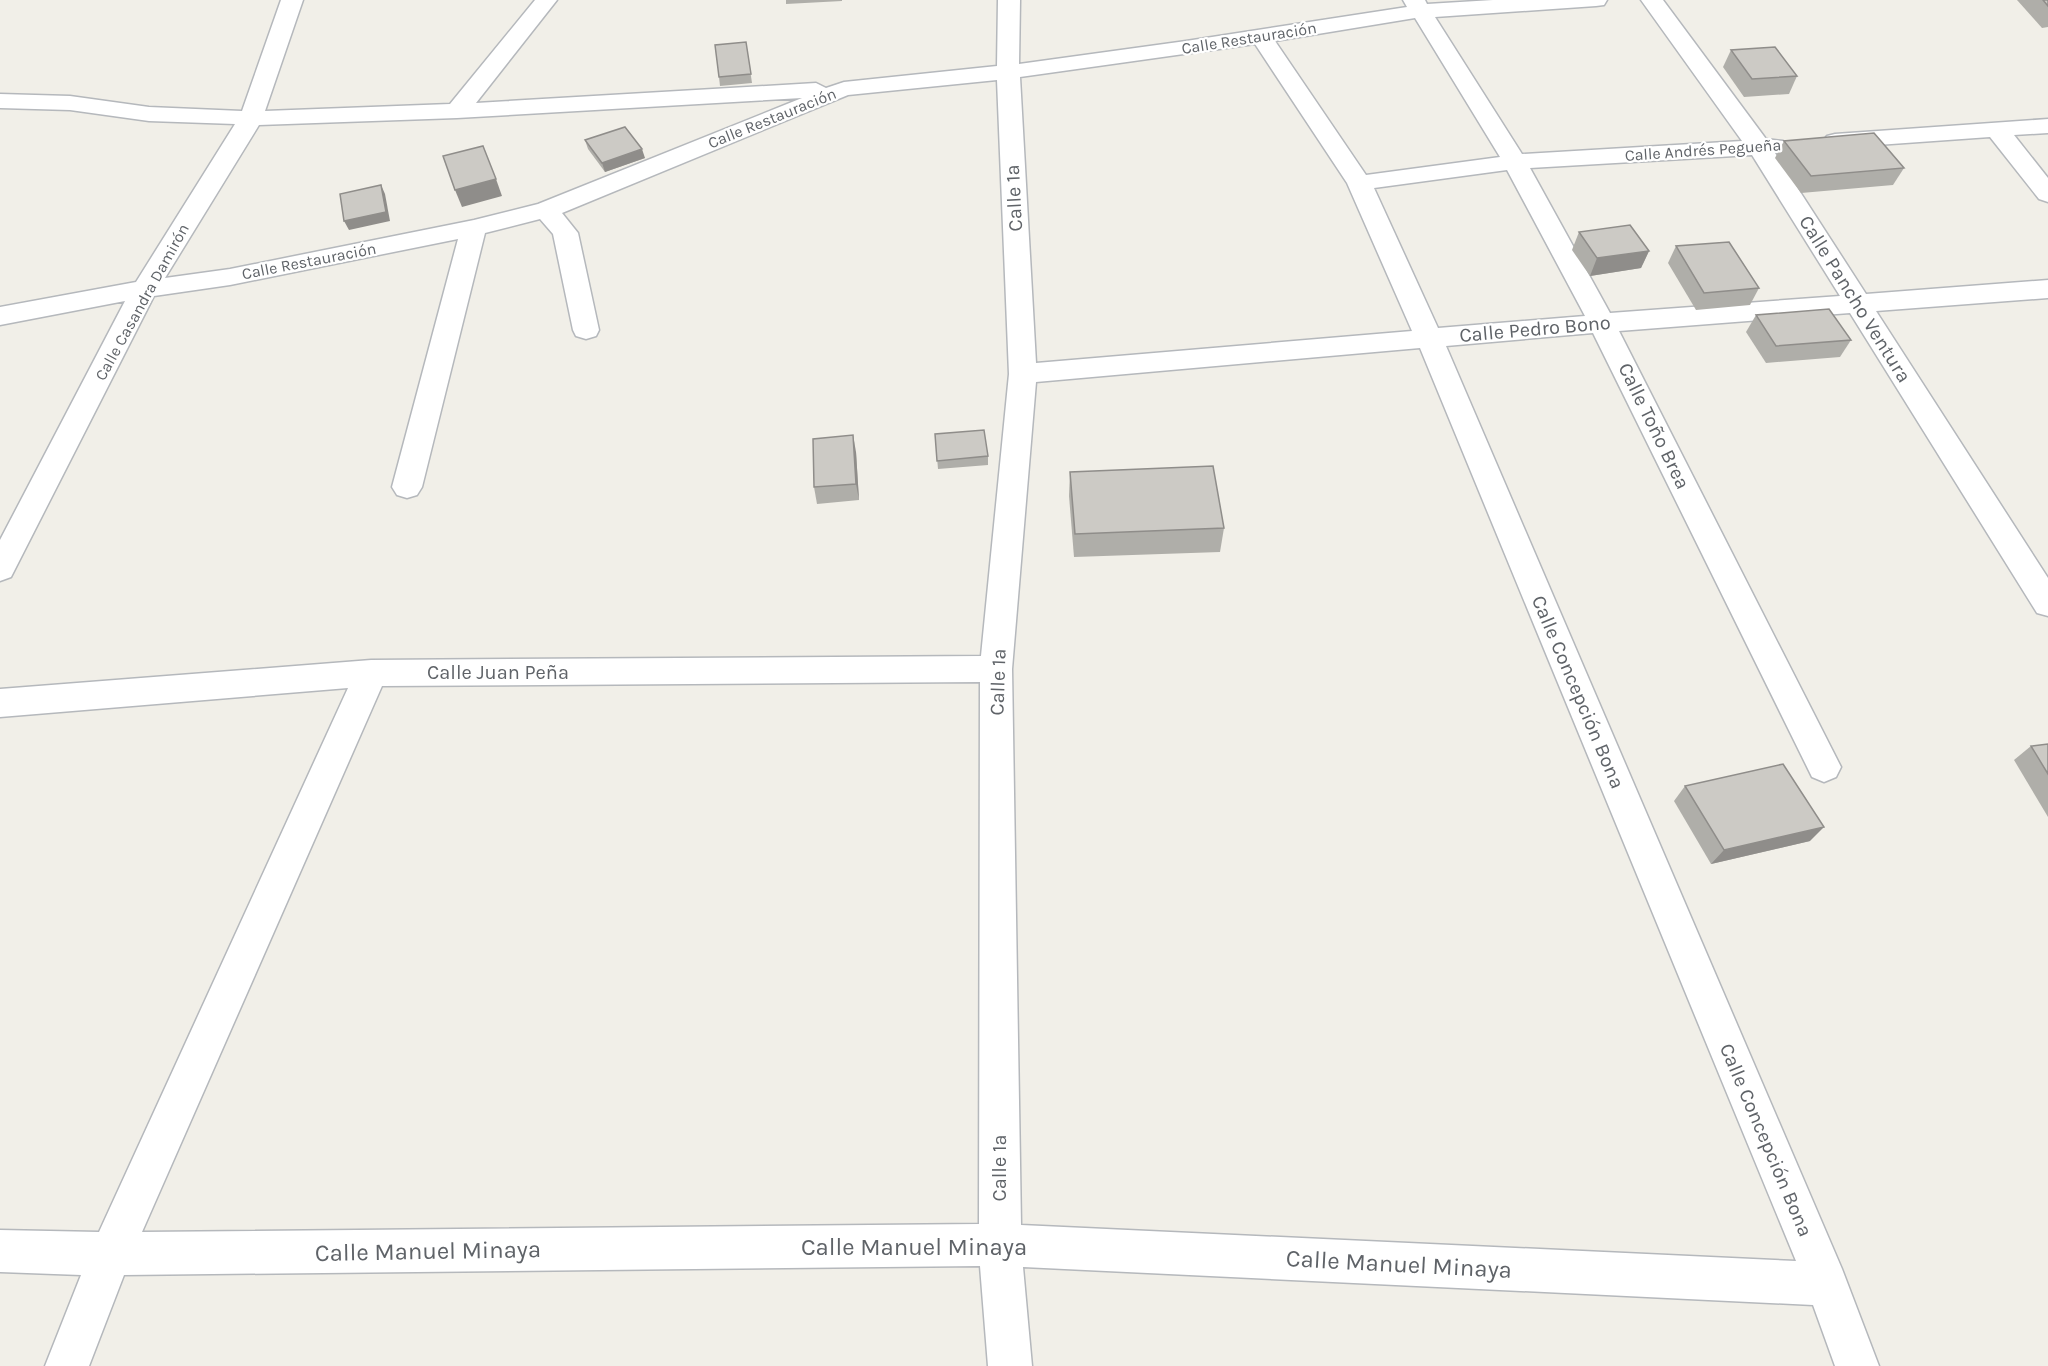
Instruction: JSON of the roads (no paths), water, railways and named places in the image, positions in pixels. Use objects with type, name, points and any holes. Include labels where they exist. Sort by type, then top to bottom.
[{"type":"street","name":"Calle Casandra Damirón","points":[[0,569],[146,289],[251,118],[292,0]]},
{"type":"street","points":[[457,111],[546,0]]},
{"type":"street","name":"Calle 1ª","points":[[1009,0],[1008,72],[1023,374],[996,669],[1000,1245],[1010,1366]]},
{"type":"street","name":"Calle Restauración","points":[[0,316],[146,289],[230,277],[474,228],[546,210],[844,89],[1008,72],[1261,36],[1417,6],[1596,0]]},
{"type":"street","name":"Calle Pancho Ventura","points":[[1652,0],[1759,147],[2048,604]]},
{"type":"street","name":"Calle Toño Brea","points":[[1417,6],[1515,162],[1602,323],[1824,767]]},
{"type":"street","name":"Calle Concepción Bona","points":[[1261,36],[1359,183],[1429,338],[1827,1284],[1857,1366]]},
{"type":"street","points":[[0,126],[9,101],[70,103],[149,114],[251,118],[457,111],[844,89]]},
{"type":"street","points":[[1819,142],[2048,126]]},
{"type":"street","points":[[1997,130],[2048,194]]},
{"type":"street","name":"Calle Andrés Pegueña","points":[[1359,183],[1515,162],[1795,144]]},
{"type":"street","points":[[546,210],[565,233],[586,330]]},
{"type":"street","points":[[407,487],[474,228]]},
{"type":"street","name":"Calle Pedro Bono","points":[[1023,374],[1602,323],[2048,289]]},
{"type":"street","name":"Calle Juan Peña","points":[[0,703],[371,673],[996,669]]},
{"type":"street","points":[[67,1366],[111,1254],[371,673]]},
{"type":"street","name":"Calle Manuel Minaya","points":[[0,1251],[111,1254],[1000,1245],[1827,1284]]}]
